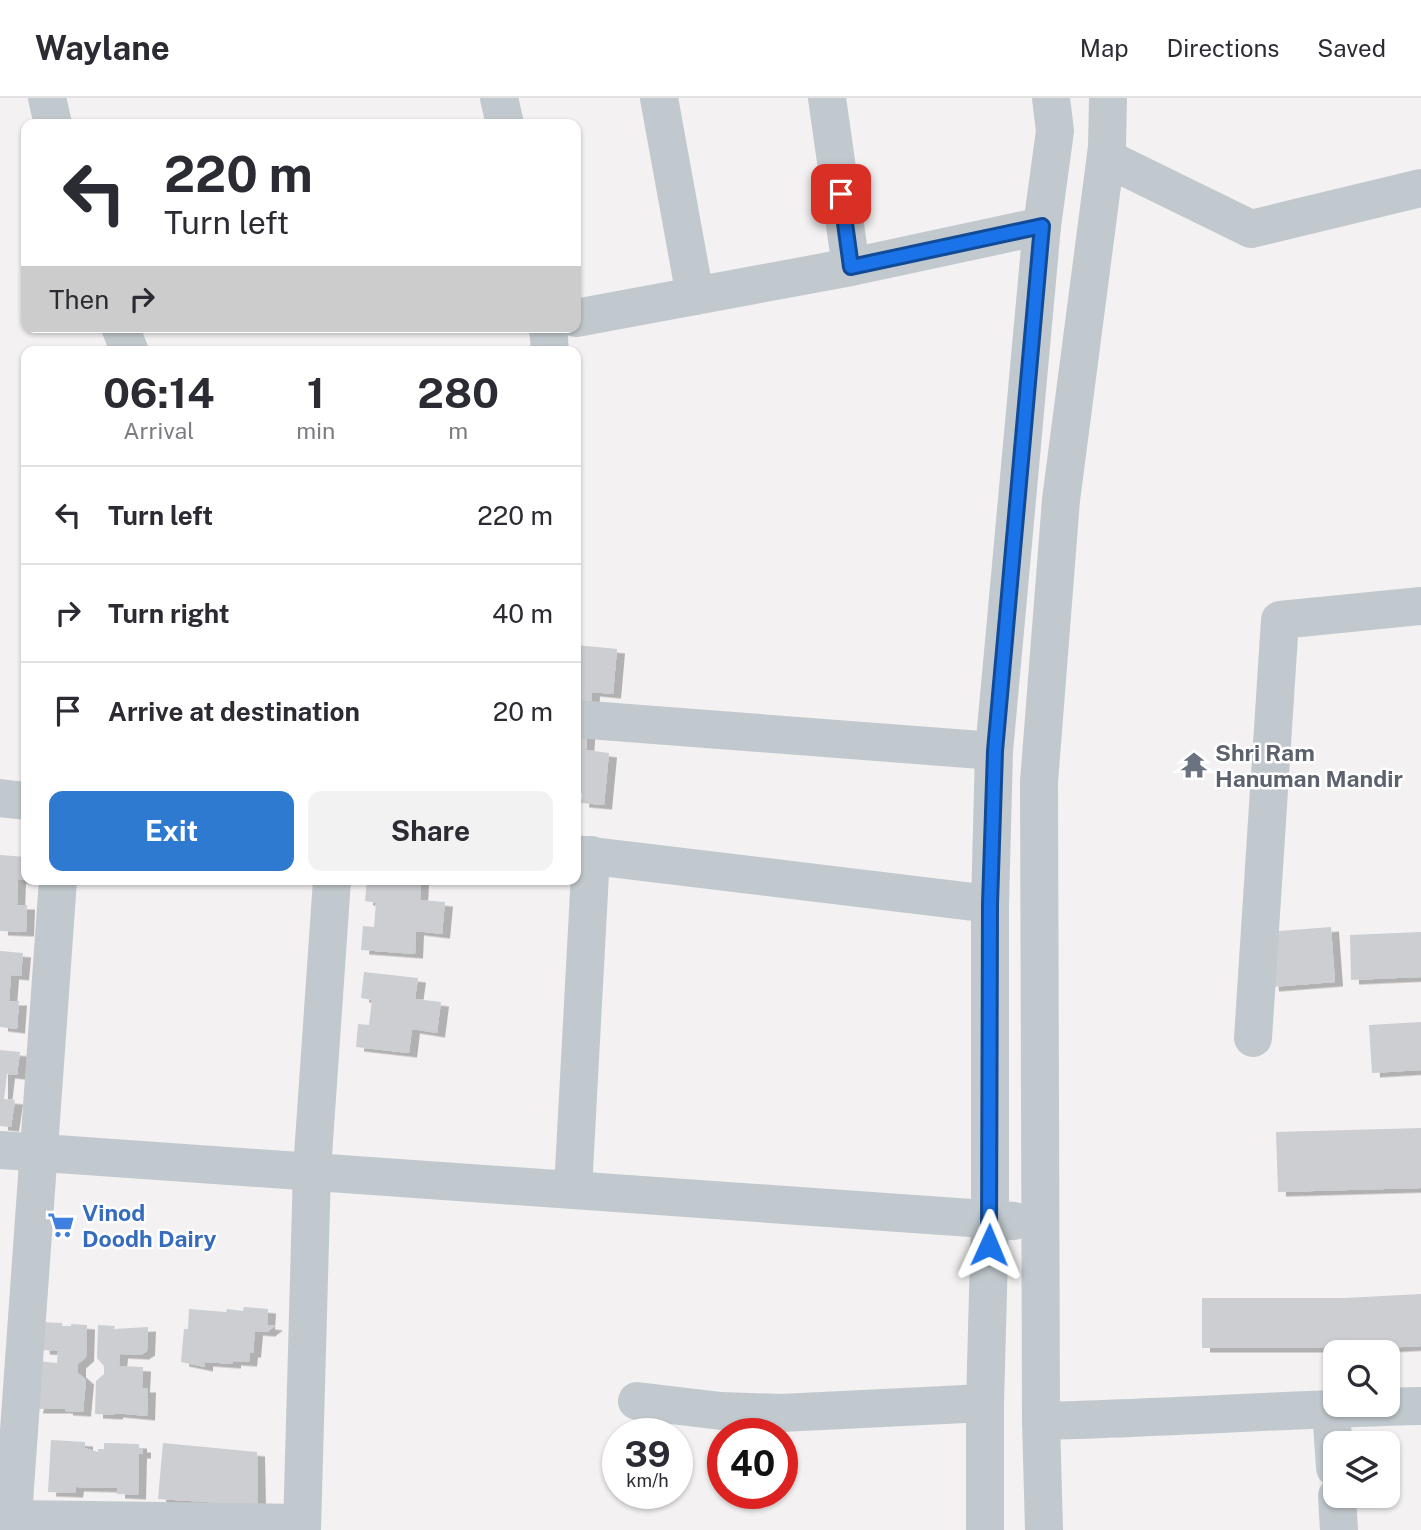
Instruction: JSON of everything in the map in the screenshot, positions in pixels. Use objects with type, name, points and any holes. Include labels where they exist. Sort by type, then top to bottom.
[{"type":"street","points":[[47,98],[52,119]]},
{"type":"street","points":[[499,98],[504,119]]},
{"type":"street","points":[[659,98],[695,296]]},
{"type":"street","points":[[827,98],[851,267]]},
{"type":"street","points":[[985,1530],[990,1219],[990,904],[995,751],[1042,226],[1055,131],[1051,98]]},
{"type":"street","points":[[1044,1530],[1041,1421],[1040,782],[1061,500],[1105,158],[1108,98]]},
{"type":"street","points":[[1105,158],[1251,229],[1421,188]]},
{"type":"street","points":[[581,317],[851,267],[1042,226]]},
{"type":"street","points":[[1253,1038],[1280,620],[1421,606]]},
{"type":"street","points":[[581,719],[995,751]]},
{"type":"street","points":[[0,798],[21,800]]},
{"type":"street","points":[[573,1189],[583,854],[990,904]]},
{"type":"street","points":[[58,885],[12,1524],[302,1527],[312,1170],[332,885]]},
{"type":"street","points":[[0,1150],[1041,1223]]},
{"type":"street","points":[[637,1401],[721,1411],[781,1413],[985,1404]]},
{"type":"street","points":[[1400,1406],[1421,1406]]},
{"type":"street","points":[[1041,1421],[1186,1417],[1323,1408]]},
{"type":"street","points":[[1338,1508],[1339,1530]]},
{"type":"building","points":[[581,645],[617,649],[613,694],[592,692],[590,717],[581,716]]},
{"type":"building","points":[[581,724],[588,725],[586,750],[609,753],[604,805],[581,803]]},
{"type":"building","points":[[0,855],[21,857],[17,905],[27,905],[26,932],[0,931]]},
{"type":"building","points":[[367,885],[421,885],[420,900],[445,902],[442,934],[416,931],[415,954],[361,950],[363,926],[374,927],[376,903],[365,901]]},
{"type":"building","points":[[1331,927],[1335,982],[1271,987],[1266,932]]},
{"type":"building","points":[[1421,932],[1421,977],[1351,980],[1350,935]]},
{"type":"building","points":[[0,951],[23,953],[21,976],[11,975],[9,1001],[19,1001],[17,1029],[0,1027]]},
{"type":"building","points":[[364,972],[418,978],[415,999],[441,1002],[437,1033],[412,1029],[409,1053],[356,1047],[358,1024],[369,1025],[372,1000],[361,998]]},
{"type":"building","points":[[1421,1022],[1421,1070],[1372,1073],[1369,1025]]},
{"type":"building","points":[[0,1050],[20,1052],[17,1075],[7,1074],[4,1099],[15,1100],[11,1127],[0,1126]]},
{"type":"building","points":[[1421,1128],[1421,1188],[1278,1192],[1276,1132]]},
{"type":"building","points":[[1421,1294],[1421,1346],[1400,1347],[1400,1340],[1347,1340],[1346,1311],[1345,1340],[1323,1340],[1323,1348],[1202,1348],[1202,1298],[1345,1298]]},
{"type":"building","points":[[244,1307],[268,1309],[267,1325],[275,1326],[267,1332],[255,1331],[253,1353],[250,1353],[249,1362],[205,1362],[205,1367],[181,1362],[189,1309],[226,1312],[227,1309],[243,1311]]},
{"type":"building","points":[[38,1322],[62,1323],[62,1326],[87,1325],[86,1357],[78,1364],[78,1373],[86,1380],[83,1412],[35,1409],[42,1377],[36,1376],[38,1361],[57,1363],[58,1351],[42,1350]]},
{"type":"building","points":[[98,1325],[115,1326],[114,1329],[148,1327],[147,1351],[141,1355],[120,1354],[119,1366],[143,1367],[142,1388],[148,1388],[147,1416],[95,1414],[96,1381],[104,1374],[104,1366],[97,1358]]},
{"type":"building","points":[[51,1440],[85,1442],[85,1448],[98,1452],[98,1449],[104,1449],[104,1443],[139,1444],[139,1448],[143,1448],[143,1454],[139,1454],[138,1495],[117,1494],[117,1488],[76,1487],[75,1493],[48,1492]]},
{"type":"building","points":[[163,1443],[257,1452],[258,1505],[158,1499]]},
{"type":"place","name":"Shri Ram Hanuman Mandir","points":[[1194,765]]},
{"type":"place","name":"Vinod Doodh Dairy","points":[[61,1225]]},
{"type":"route","points":[[841,194],[851,267],[1042,226],[995,751],[990,904],[989,1245]]}]
